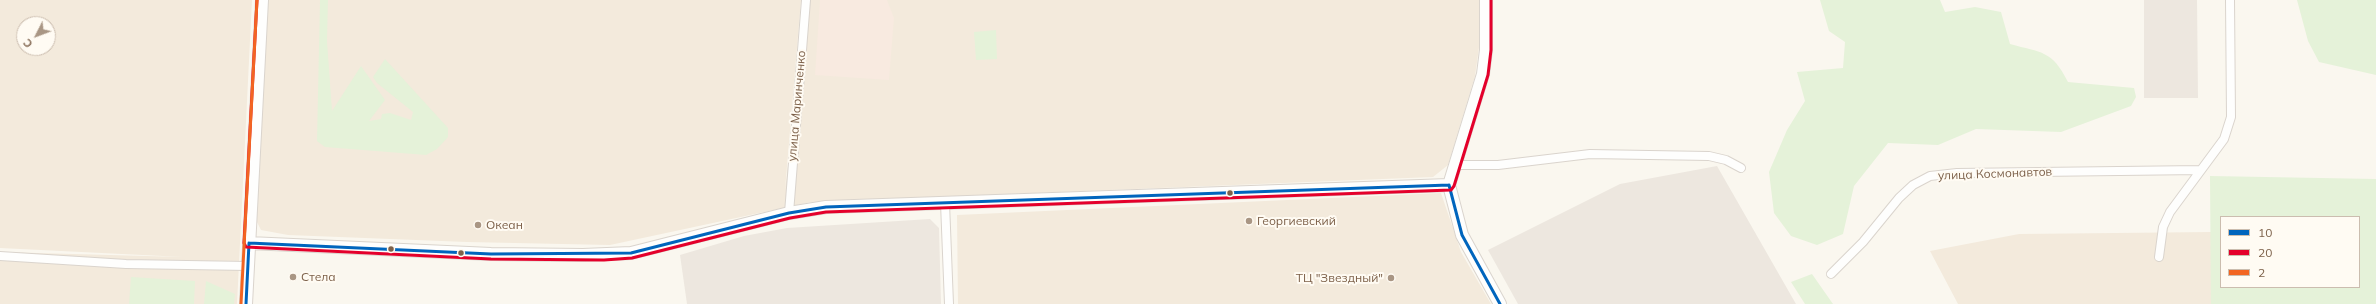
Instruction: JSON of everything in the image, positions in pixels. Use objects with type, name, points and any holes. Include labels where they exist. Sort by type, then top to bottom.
[{"type":"main road","points":[[246,304],[262,0]]},
{"type":"main road","points":[[1486,0],[1485,62],[1448,185],[1462,235],[1500,304]]},
{"type":"main road","points":[[249,243],[491,254],[604,255],[631,253],[789,213],[826,207],[1448,185]]},
{"type":"street","name":"улица Маринченко","points":[[789,213],[806,0]]},
{"type":"street","points":[[2159,257],[2163,227],[2170,212],[2224,139],[2231,117],[2230,0]]},
{"type":"street","points":[[1454,165],[1498,165],[1590,154],[1709,156],[1726,160],[1741,168]]},
{"type":"street","name":"улица Космонавтов","points":[[1831,274],[1876,228],[1899,198],[1913,185],[1930,176],[1957,173],[2200,170]]},
{"type":"street","points":[[944,203],[949,304]]},
{"type":"street","points":[[0,256],[126,264],[248,266]]},
{"type":"shaded area","points":[[0,0],[252,0],[237,304],[0,304],[0,252],[183,257],[0,248]]},
{"type":"shaded area","points":[[268,0],[801,0],[785,190],[808,0],[1480,0],[1480,40],[1475,76],[1448,165],[1433,177],[811,202],[610,245],[467,242],[288,235],[261,230],[256,220]]},
{"type":"shaded area","points":[[820,0],[887,0],[894,18],[889,80],[815,75]]},
{"type":"shaded area","points":[[2144,0],[2197,0],[2198,98],[2144,98]]},
{"type":"shaded area","points":[[1717,166],[1796,304],[1518,304],[1488,250],[1620,184]]},
{"type":"shaded area","points":[[1441,193],[1461,252],[1491,304],[958,304],[957,215]]},
{"type":"shaded area","points":[[930,219],[939,228],[941,304],[687,304],[680,255],[744,236],[787,228]]},
{"type":"shaded area","points":[[2211,232],[2211,304],[1958,304],[1930,251],[2019,234]]},
{"type":"green space","points":[[320,0],[328,0],[327,41],[332,111],[361,66],[385,100],[369,121],[381,119],[382,114],[390,113],[411,120],[413,112],[377,83],[373,77],[385,59],[448,128],[448,137],[437,149],[426,155],[325,147],[317,141]]},
{"type":"green space","points":[[1820,0],[1940,0],[1945,12],[1975,7],[2001,12],[2010,44],[2045,54],[2057,64],[2068,82],[2134,88],[2136,97],[2131,106],[2061,132],[1976,129],[1938,145],[1888,143],[1854,186],[1843,234],[1817,245],[1791,236],[1774,213],[1769,172],[1787,130],[1805,101],[1797,72],[1843,68],[1845,42],[1829,31]]},
{"type":"green space","points":[[2297,0],[2376,0],[2376,75],[2319,62],[2308,41]]},
{"type":"green space","points":[[996,30],[997,59],[976,60],[974,32]]},
{"type":"green space","points":[[2210,176],[2376,179],[2376,304],[2211,304]]},
{"type":"green space","points":[[1812,274],[1833,304],[1805,304],[1791,282]]},
{"type":"green space","points":[[131,277],[195,281],[194,304],[129,304]]},
{"type":"green space","points":[[206,281],[235,294],[234,304],[204,304]]},
{"type":"transit line","name":"20","points":[[257,0],[244,243],[246,247],[491,259],[604,260],[632,258],[790,218],[826,212],[1451,190],[1454,186],[1488,75],[1491,50],[1491,0]]},
{"type":"transit line","name":"2","points":[[241,304],[257,0]]},
{"type":"transit line","name":"10","points":[[1449,185],[1462,235],[1500,304]]},
{"type":"transit line","name":"10","points":[[249,243],[491,254],[631,253],[789,213],[826,207],[1449,185]]},
{"type":"transit line","name":"10","points":[[246,304],[249,243]]},
{"type":"place","name":"Георгиевский","points":[[1249,221]]},
{"type":"place","name":"Океан","points":[[478,225]]},
{"type":"place","name":"Стела","points":[[293,277]]},
{"type":"place","name":"ТЦ \"Звездный\"","points":[[1391,278]]}]
